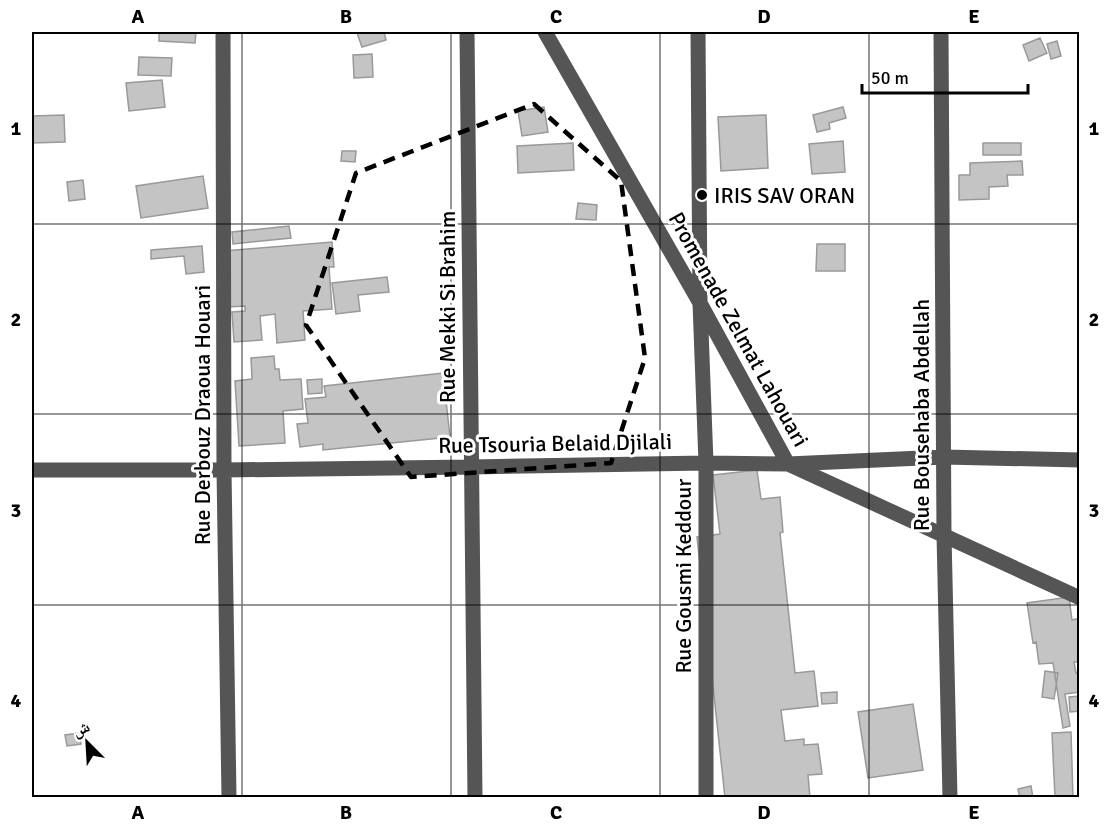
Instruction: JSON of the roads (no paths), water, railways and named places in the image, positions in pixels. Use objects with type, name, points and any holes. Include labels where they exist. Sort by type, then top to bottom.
[{"type":"street","name":"Rue Derbouz Draoua Houari","points":[[223,32],[224,470],[229,798]]},
{"type":"street","name":"Rue Mekki Si Brahim","points":[[467,32],[475,798]]},
{"type":"street","name":"Promenade Zelmat Lahouari","points":[[545,32],[700,303],[788,464],[1080,598]]},
{"type":"street","name":"Rue Gousmi Keddour","points":[[698,32],[700,303],[706,463],[706,798]]},
{"type":"street","name":"Rue Bousehaba Abdellah","points":[[940,32],[944,535],[950,798]]},
{"type":"street","name":"Rue Tsouria Belaid Djilali","points":[[32,470],[788,464],[944,457],[1080,460]]},
{"type":"place","name":"IRIS SAV ORAN","points":[[702,195]]}]
